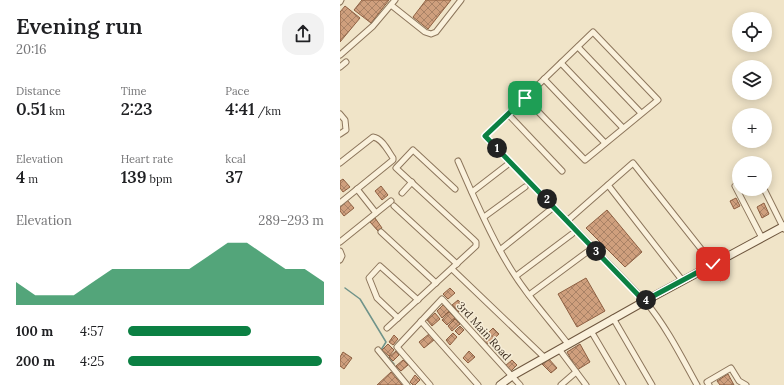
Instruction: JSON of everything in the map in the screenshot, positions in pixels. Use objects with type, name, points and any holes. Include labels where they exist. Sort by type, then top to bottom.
[{"type":"street","points":[[340,55],[374,26],[395,0]]},
{"type":"street","points":[[391,5],[425,32],[431,34],[436,32],[462,0]]},
{"type":"street","points":[[525,98],[585,160],[658,100],[593,32],[485,136],[644,301],[661,322],[697,385]]},
{"type":"street","points":[[578,47],[641,113]]},
{"type":"street","points":[[340,67],[346,62]]},
{"type":"street","points":[[561,63],[623,128]]},
{"type":"street","points":[[544,79],[605,143]]},
{"type":"street","points":[[340,114],[345,120],[346,130],[340,134]]},
{"type":"street","points":[[508,114],[562,171]]},
{"type":"street","points":[[340,163],[373,137],[380,140],[393,158],[392,162],[340,202]]},
{"type":"street","points":[[388,328],[475,248],[476,242],[396,168],[413,150],[455,189]]},
{"type":"street","points":[[458,161],[500,250],[529,295],[568,344]]},
{"type":"street","points":[[567,220],[633,163],[713,264]]},
{"type":"street","points":[[472,192],[507,165]]},
{"type":"street","points":[[402,193],[412,182]]},
{"type":"street","points":[[608,185],[682,280]]},
{"type":"street","points":[[484,217],[525,187]]},
{"type":"street","points":[[357,189],[376,213]]},
{"type":"street","points":[[740,196],[762,238]]},
{"type":"street","points":[[500,385],[544,357],[613,318],[784,227],[768,196]]},
{"type":"street","points":[[340,242],[376,213],[393,203],[457,264]]},
{"type":"street","points":[[500,250],[550,210]]},
{"type":"street","points":[[381,232],[436,283]]},
{"type":"street","points":[[516,276],[572,234]]},
{"type":"street","points":[[340,251],[342,256],[340,260]]},
{"type":"street","points":[[529,295],[587,252]]},
{"type":"street","points":[[398,318],[377,298],[369,278],[380,266],[418,300]]},
{"type":"street","points":[[452,269],[544,357]]},
{"type":"street","name":"3rd Main Road","points":[[421,321],[442,299],[520,385]]},
{"type":"street","points":[[613,318],[652,385]]},
{"type":"street","points":[[430,385],[398,347],[421,321],[478,385]]},
{"type":"street","points":[[591,331],[623,385]]},
{"type":"street","points":[[559,349],[586,385]]},
{"type":"street","points":[[378,350],[408,385]]},
{"type":"street","points":[[709,385],[707,382],[731,368],[739,381],[746,385]]},
{"type":"street","points":[[561,385],[576,372]]},
{"type":"building","points":[[362,0],[389,0],[371,23],[354,10]]},
{"type":"building","points":[[426,0],[451,0],[428,29],[413,17]]},
{"type":"building","points":[[345,6],[360,18],[340,42],[340,12]]},
{"type":"building","points":[[343,179],[350,187],[343,192],[340,188],[340,181]]},
{"type":"building","points":[[381,186],[388,195],[382,200],[375,191]]},
{"type":"building","points":[[736,198],[740,206],[734,209],[730,201]]},
{"type":"building","points":[[347,200],[354,208],[344,216],[340,211],[340,206]]},
{"type":"building","points":[[764,203],[769,214],[762,218],[757,207]]},
{"type":"building","points":[[607,210],[642,252],[625,267],[586,228]]},
{"type":"building","points":[[375,218],[382,228],[378,231],[370,222]]},
{"type":"building","points":[[722,265],[728,277],[720,281],[714,270]]},
{"type":"building","points":[[586,278],[605,311],[577,327],[558,294]]},
{"type":"building","points":[[450,288],[455,293],[448,299],[443,294]]},
{"type":"building","points":[[458,300],[464,307],[459,312],[452,305]]},
{"type":"building","points":[[443,305],[449,311],[442,318],[437,311]]},
{"type":"building","points":[[449,312],[455,318],[447,325],[442,320]]},
{"type":"building","points":[[435,313],[440,319],[432,326],[427,320]]},
{"type":"building","points":[[455,319],[460,324],[452,331],[448,326]]},
{"type":"building","points":[[460,326],[464,330],[459,335],[455,331]]},
{"type":"building","points":[[493,328],[499,334],[488,344],[483,338]]},
{"type":"building","points":[[453,333],[457,337],[450,345],[446,340]]},
{"type":"building","points":[[429,334],[434,340],[424,348],[419,342]]},
{"type":"building","points":[[394,335],[398,339],[393,345],[389,342]]},
{"type":"building","points":[[388,344],[394,350],[389,356],[382,350]]},
{"type":"building","points":[[580,344],[590,362],[577,370],[567,352]]},
{"type":"building","points":[[396,351],[399,355],[393,361],[389,357]]},
{"type":"building","points":[[469,351],[475,357],[468,363],[463,358]]},
{"type":"building","points":[[343,352],[352,358],[344,369],[340,366],[340,357]]},
{"type":"building","points":[[548,358],[557,368],[551,373],[542,364]]},
{"type":"building","points":[[403,360],[408,365],[401,371],[396,366]]},
{"type":"building","points":[[512,360],[517,365],[510,372],[505,366]]},
{"type":"building","points":[[391,372],[402,385],[377,385]]},
{"type":"building","points":[[728,374],[734,385],[720,385],[717,381]]},
{"type":"building","points":[[415,375],[420,380],[413,385],[410,382]]},
{"type":"waterway","points":[[345,288],[360,299],[386,342],[381,350],[394,364]]},
{"type":"route","points":[[525,98],[485,136],[644,301],[713,264]]}]
